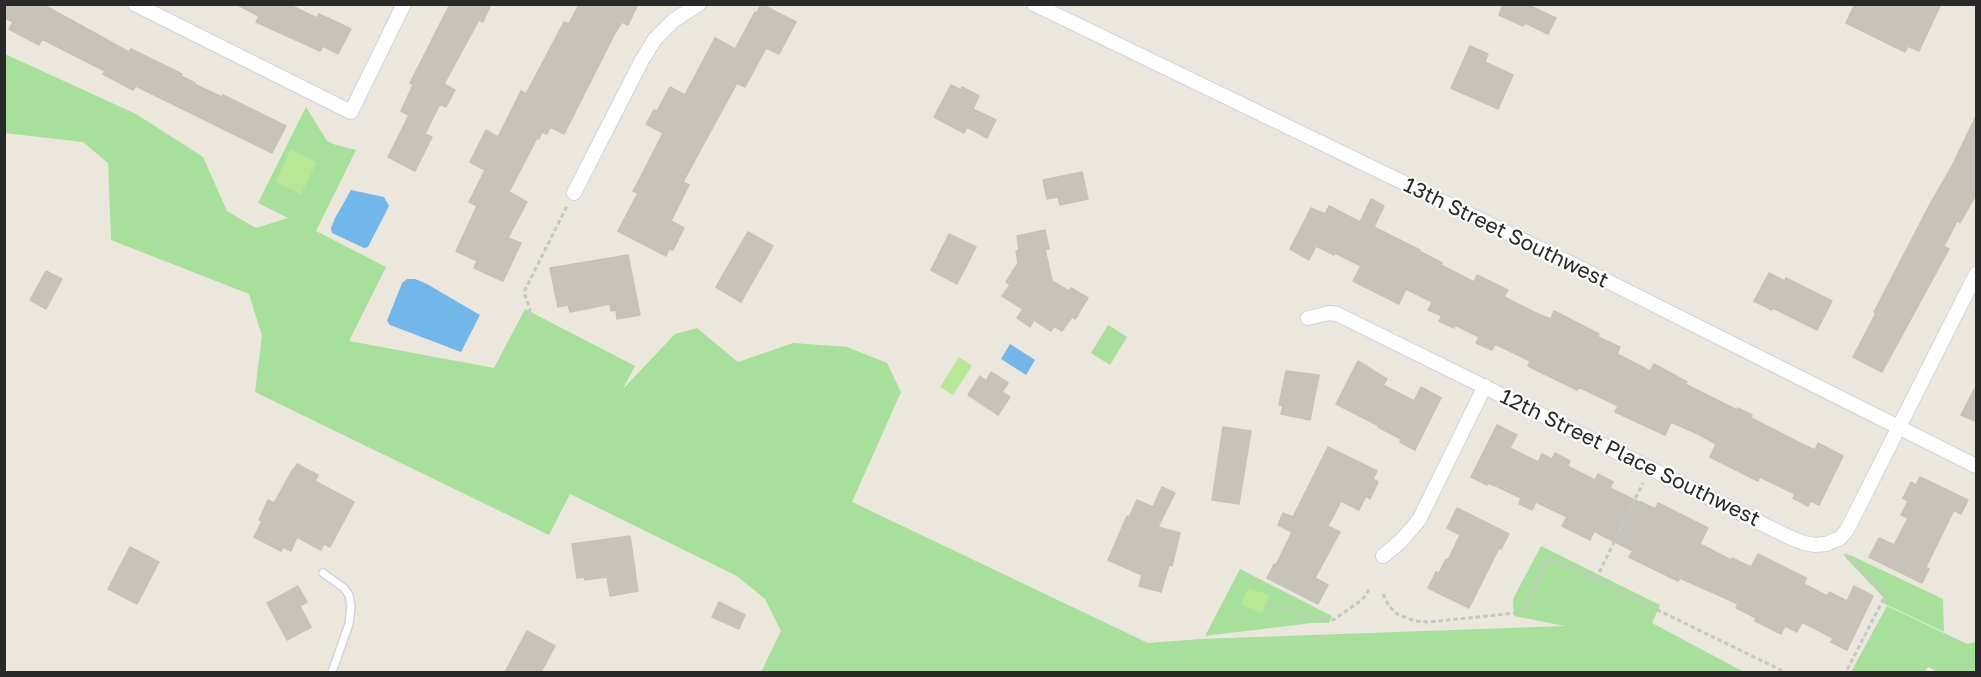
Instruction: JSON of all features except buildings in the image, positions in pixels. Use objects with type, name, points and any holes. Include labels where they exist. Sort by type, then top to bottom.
[{"type":"street","points":[[135,4],[351,112],[404,4]]},
{"type":"street","points":[[574,194],[655,39],[674,20],[681,9],[699,4]]},
{"type":"street","name":"13th Street Southwest","points":[[1034,4],[1609,282],[1977,466]]},
{"type":"street","points":[[1898,428],[1977,274]]},
{"type":"street","name":"12th Street Place Southwest","points":[[1308,318],[1330,313],[1337,314],[1804,543],[1826,544],[1840,538],[1847,530],[1898,428]]},
{"type":"street","points":[[1383,556],[1401,541],[1419,520],[1485,386]]},
{"type":"lane","points":[[323,573],[344,588],[349,595],[351,607],[349,624],[332,672]]},
{"type":"path","points":[[528,320],[530,309],[524,292],[574,194]]},
{"type":"path","points":[[1596,579],[1643,483]]},
{"type":"path","points":[[1845,555],[1882,591],[1883,600],[1846,672]]},
{"type":"path","points":[[1383,594],[1389,606],[1397,614],[1415,621],[1429,622],[1516,613],[1525,608],[1544,563],[1548,560],[1555,560],[1785,672]]},
{"type":"path","points":[[1266,604],[1319,619],[1333,620],[1362,600],[1369,590]]},
{"type":"green space","points":[[5,54],[136,114],[203,157],[227,211],[256,228],[288,218],[258,203],[306,107],[327,141],[356,150],[316,231],[386,267],[349,341],[494,368],[525,309],[635,366],[623,389],[675,334],[697,328],[738,362],[793,343],[847,347],[887,363],[901,392],[852,502],[1148,643],[1201,639],[1565,626],[1514,616],[1513,599],[1541,546],[1660,605],[1652,623],[1744,672],[761,672],[781,631],[765,599],[737,576],[570,494],[549,535],[255,392],[262,336],[249,294],[111,240],[108,163],[83,142],[5,133]]},
{"type":"green space","points":[[291,149],[317,162],[301,194],[275,182]]},
{"type":"green space","points":[[1108,325],[1127,337],[1110,365],[1091,353]]},
{"type":"green space","points":[[959,357],[972,366],[953,395],[940,387]]},
{"type":"green space","points":[[1850,555],[1943,599],[1944,632],[1883,603],[1884,598],[1845,557]]},
{"type":"green space","points":[[1240,569],[1332,616],[1329,623],[1205,636]]},
{"type":"green space","points":[[1248,588],[1269,595],[1262,613],[1241,605]]},
{"type":"green space","points":[[1887,606],[1967,644],[1976,642],[1976,672],[1938,672],[1928,667],[1925,672],[1851,672]]},
{"type":"water","points":[[351,190],[384,197],[389,206],[368,247],[364,248],[332,233],[331,228],[335,218]]},
{"type":"water","points":[[407,279],[415,279],[427,284],[480,315],[461,352],[390,325],[387,321],[402,283]]},
{"type":"water","points":[[1010,344],[1035,360],[1026,375],[1001,359]]}]
